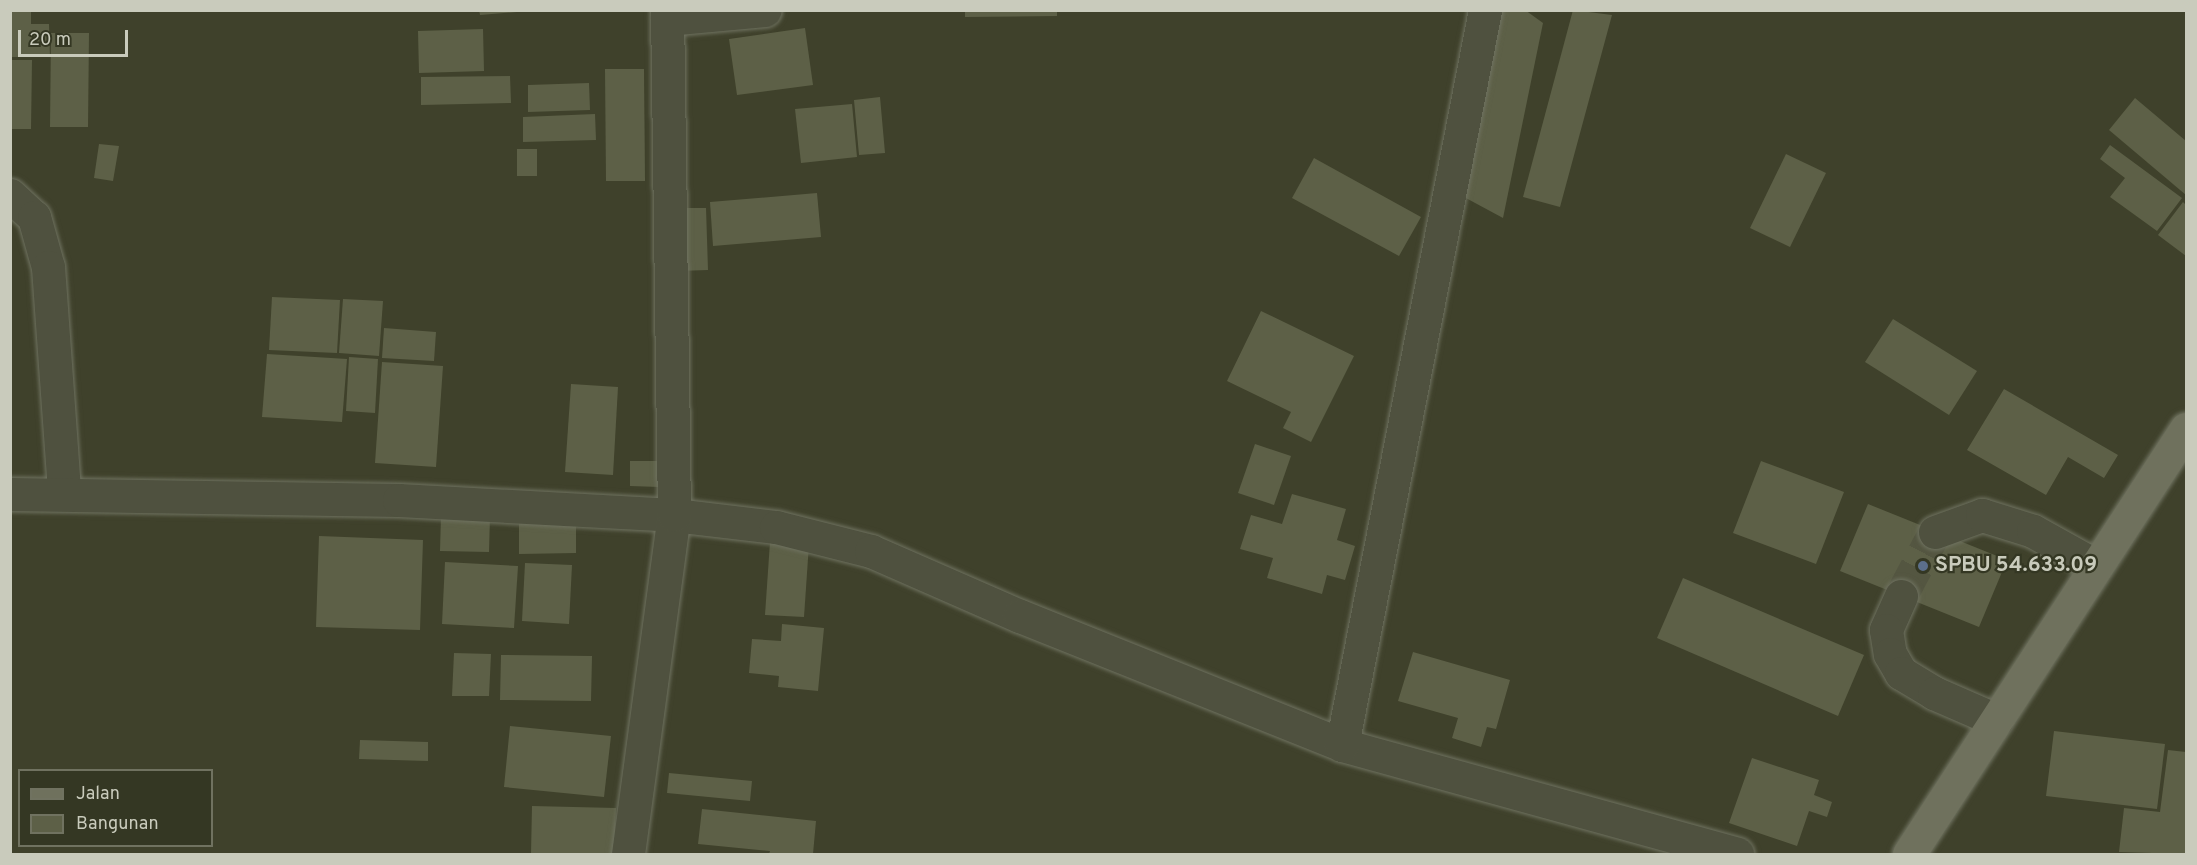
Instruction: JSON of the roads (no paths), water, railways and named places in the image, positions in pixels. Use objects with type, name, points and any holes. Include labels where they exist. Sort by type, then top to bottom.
[{"type":"main road","points":[[1909,855],[2187,429]]},
{"type":"street","points":[[628,855],[674,515],[667,15],[765,10]]},
{"type":"street","points":[[1342,745],[1485,10]]},
{"type":"street","points":[[10,195],[34,217],[48,267],[64,492]]},
{"type":"street","points":[[10,494],[64,492],[399,500],[674,515],[776,527],[871,551],[1020,616],[1342,745],[1737,855]]},
{"type":"street","points":[[1935,532],[1983,515],[2033,531],[2096,566]]},
{"type":"street","points":[[1900,596],[1886,630],[1890,654],[1901,673],[1934,693],[1996,720]]},
{"type":"tunnel","points":[[1901,596],[1935,532]]},
{"type":"place","name":"SPBU 54.633.09","points":[[1923,566]]}]
